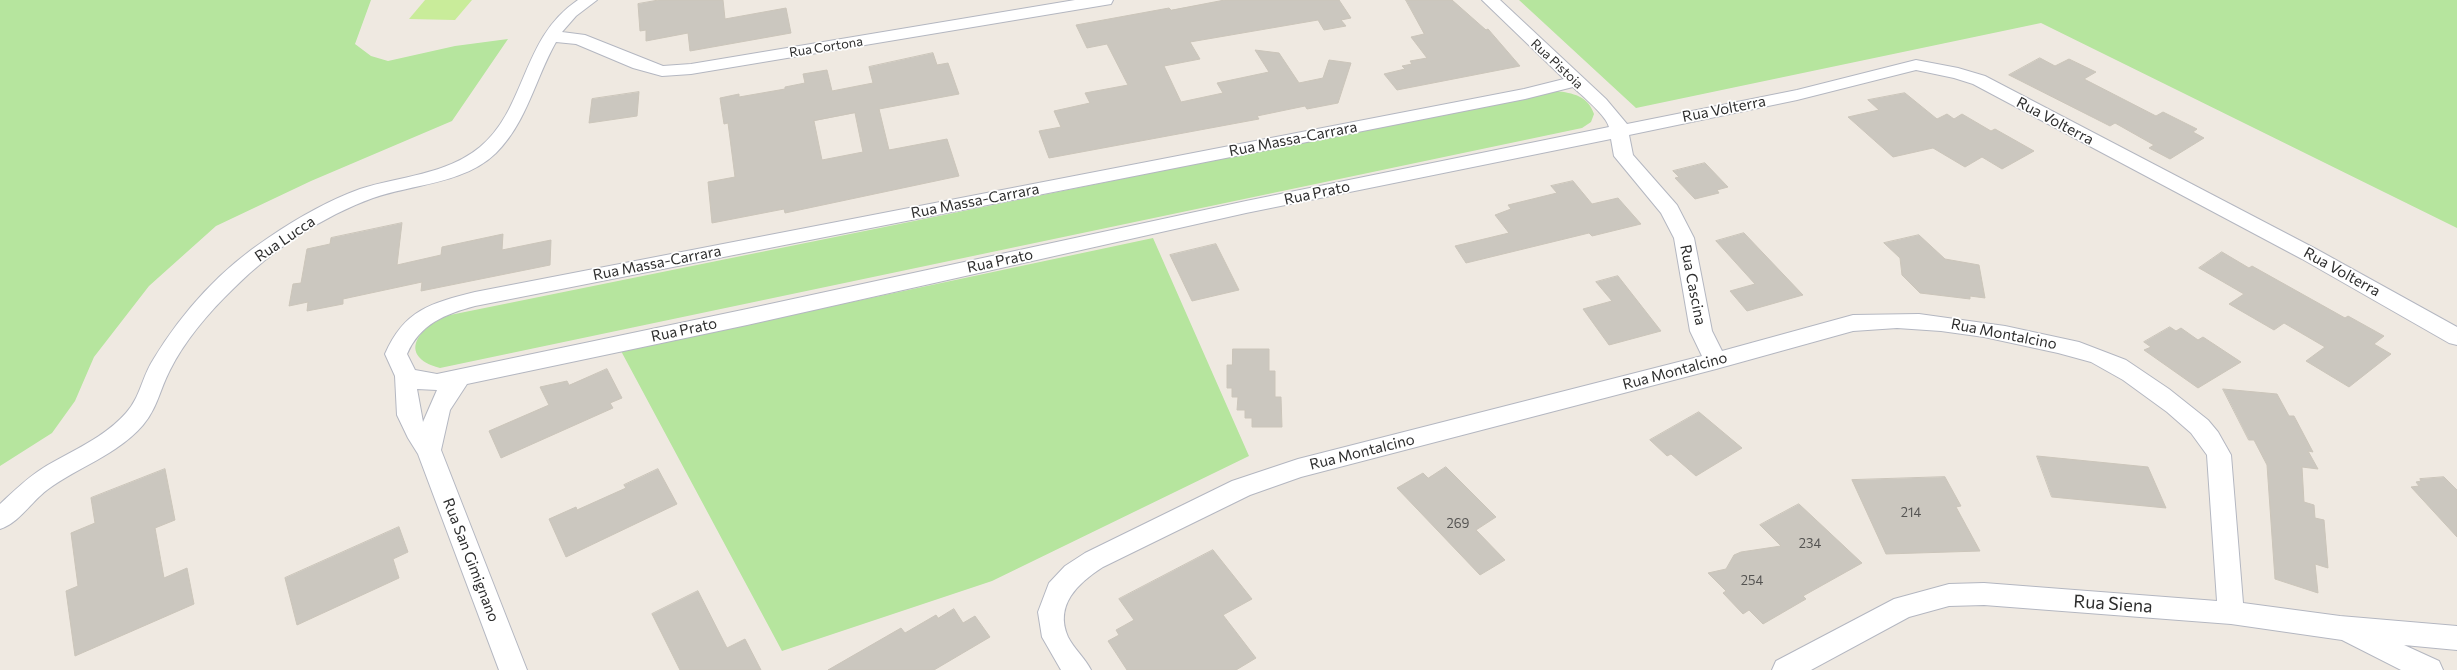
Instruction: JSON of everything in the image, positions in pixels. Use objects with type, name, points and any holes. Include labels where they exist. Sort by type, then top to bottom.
[{"type":"street","name":"Rua Lucca","points":[[0,520],[38,483],[92,453],[133,422],[146,406],[160,367],[192,320],[240,270],[268,249],[327,212],[353,200],[465,165],[478,158],[499,141],[511,121],[550,36],[561,21],[589,0]]},
{"type":"street","name":"Rua Cortona","points":[[550,36],[580,39],[639,64],[662,71],[684,70],[1105,0]]},
{"type":"street","name":"Rua Pistoia","points":[[1490,0],[1617,122],[1619,132]]},
{"type":"street","name":"Rua Volterra","points":[[1619,132],[1797,94],[1916,65],[1958,73],[1978,80],[2309,254],[2457,337]]},
{"type":"street","name":"Rua Massa-Carrara","points":[[406,376],[396,354],[401,341],[420,319],[440,308],[475,299],[1525,94],[1576,81]]},
{"type":"street","name":"Rua Cascina","points":[[1619,132],[1624,156],[1670,210],[1684,238],[1701,331],[1716,361]]},
{"type":"street","name":"Rua Prato","points":[[406,376],[419,381],[436,382],[747,317],[1238,209],[1619,132]]},
{"type":"street","name":"Rua Montalcino","points":[[1077,670],[1055,638],[1051,625],[1051,613],[1054,599],[1063,583],[1076,570],[1170,521],[1241,488],[1298,468],[1716,361],[1853,323],[1914,319],[1976,326],[2075,349],[2110,362],[2178,409],[2206,433],[2219,455],[2231,613]]},
{"type":"street","name":"Rua San Gimignano","points":[[406,376],[407,414],[415,434],[429,450],[513,670]]},
{"type":"street","points":[[429,450],[435,415],[443,397],[460,377]]},
{"type":"street","name":"Rua Siena","points":[[1786,670],[1903,607],[1949,595],[1984,594],[2231,613],[2340,628],[2457,638]]},
{"type":"street","points":[[2340,628],[2429,670]]},
{"type":"green space","points":[[0,0],[371,0],[355,44],[371,56],[388,61],[455,46],[508,39],[452,121],[311,181],[216,226],[149,286],[94,357],[75,401],[52,433],[0,466]]},
{"type":"green space","points":[[425,0],[472,0],[455,20],[409,19]]},
{"type":"green space","points":[[1519,0],[2457,0],[2457,228],[2041,23],[1636,108]]},
{"type":"green space","points":[[1556,91],[1574,94],[1584,99],[1594,114],[1591,122],[1582,128],[440,368],[426,363],[418,356],[415,349],[417,341],[429,326],[450,315]]},
{"type":"green space","points":[[1153,238],[1249,456],[992,581],[782,651],[621,351]]},
{"type":"building","points":[[659,0],[723,0],[725,19],[786,8],[791,33],[690,51],[688,33],[646,41],[646,30],[640,31],[638,4]]},
{"type":"building","points":[[1225,0],[1339,0],[1351,18],[1341,20],[1346,26],[1324,30],[1318,20],[1190,42],[1200,59],[1164,66],[1181,102],[1223,93],[1217,83],[1269,72],[1255,50],[1279,53],[1299,83],[1323,78],[1329,60],[1351,63],[1338,103],[1307,109],[1305,106],[1257,116],[1259,119],[1049,158],[1039,131],[1061,127],[1054,111],[1090,103],[1085,93],[1128,85],[1107,44],[1087,48],[1076,25],[1169,8],[1171,10]]},
{"type":"building","points":[[1406,0],[1452,0],[1486,30],[1488,29],[1520,66],[1397,90],[1384,74],[1405,69],[1402,66],[1412,64],[1410,61],[1427,58],[1411,37],[1424,34]]},
{"type":"building","points":[[933,53],[937,65],[948,63],[959,94],[879,109],[889,150],[947,139],[959,176],[785,213],[784,209],[712,223],[708,182],[735,177],[728,123],[724,124],[720,98],[739,94],[739,97],[785,89],[785,87],[805,83],[803,74],[827,70],[832,91],[873,83],[869,67]],"holes":[[[855,113],[863,152],[822,160],[814,121]]]},
{"type":"building","points":[[2040,58],[2055,66],[2069,59],[2096,72],[2084,79],[2156,116],[2163,112],[2197,129],[2193,132],[2204,138],[2170,159],[2149,148],[2154,145],[2115,123],[2110,126],[2009,75]]},
{"type":"building","points":[[639,92],[637,116],[589,123],[592,99]]},
{"type":"building","points":[[1905,93],[1937,119],[1947,114],[1954,119],[1962,114],[1991,131],[1995,129],[2034,151],[2002,169],[1982,157],[1965,167],[1933,148],[1893,157],[1848,117],[1879,110],[1868,100]]},
{"type":"building","points":[[1705,163],[1728,187],[1717,190],[1719,193],[1695,199],[1675,178],[1679,177],[1673,171]]},
{"type":"building","points":[[1573,181],[1592,204],[1618,198],[1641,224],[1592,236],[1589,233],[1466,263],[1455,246],[1509,233],[1495,215],[1511,209],[1508,205],[1557,193],[1551,186]]},
{"type":"building","points":[[402,223],[397,265],[441,255],[442,247],[503,234],[502,250],[551,240],[550,265],[421,291],[422,282],[343,299],[343,304],[307,311],[308,302],[289,306],[293,284],[301,283],[307,249],[330,244],[331,238]]},
{"type":"building","points":[[1744,233],[1803,295],[1747,311],[1730,291],[1755,284],[1716,241]]},
{"type":"building","points":[[1919,235],[1945,259],[1979,265],[1985,298],[1970,296],[1970,299],[1920,293],[1902,275],[1900,258],[1884,243]]},
{"type":"building","points":[[1216,244],[1239,290],[1192,301],[1170,255]]},
{"type":"building","points":[[2222,252],[2249,268],[2252,266],[2345,318],[2348,316],[2384,336],[2374,344],[2391,354],[2349,387],[2306,361],[2325,347],[2284,323],[2274,330],[2229,304],[2244,294],[2199,268]]},
{"type":"building","points":[[1618,276],[1661,331],[1609,345],[1583,309],[1612,301],[1596,282]]},
{"type":"building","points":[[2170,327],[2176,331],[2181,328],[2198,340],[2203,337],[2241,362],[2198,388],[2144,350],[2151,347],[2144,342]]},
{"type":"building","points":[[1233,349],[1269,349],[1269,371],[1275,371],[1275,397],[1281,397],[1282,427],[1252,427],[1252,418],[1245,418],[1245,410],[1237,410],[1238,397],[1232,397],[1232,388],[1227,388],[1227,365],[1232,365]]},
{"type":"building","points":[[607,369],[622,398],[610,403],[613,408],[501,458],[489,431],[549,405],[540,387],[567,381],[569,385]]},
{"type":"building","points":[[2223,389],[2277,394],[2289,416],[2294,416],[2313,452],[2308,451],[2318,469],[2302,467],[2304,502],[2314,505],[2315,518],[2324,520],[2328,568],[2315,564],[2318,593],[2275,579],[2267,465],[2254,440],[2249,440]]},
{"type":"building","points":[[1699,412],[1742,448],[1696,476],[1671,454],[1667,456],[1650,440]]},
{"type":"building","points":[[2037,456],[2148,467],[2166,508],[2052,497]]},
{"type":"building","points":[[1446,467],[1496,517],[1476,530],[1505,560],[1480,575],[1397,488],[1423,473],[1428,478]]},
{"type":"building","points":[[165,469],[175,520],[155,528],[164,578],[187,568],[194,604],[75,656],[66,591],[78,586],[71,533],[95,523],[91,498]]},
{"type":"building","points":[[658,469],[677,504],[566,557],[549,519],[576,507],[577,510],[626,488],[624,485]]},
{"type":"building","points":[[1945,477],[1961,506],[1956,507],[1980,551],[1886,554],[1852,480]]},
{"type":"building","points":[[2444,477],[2457,490],[2457,537],[2411,487],[2419,486],[2416,482],[2421,481],[2420,479]]},
{"type":"building","points":[[1799,504],[1862,563],[1803,596],[1806,599],[1763,624],[1749,610],[1743,614],[1723,593],[1726,591],[1708,573],[1726,569],[1734,555],[1741,552],[1781,546],[1760,525]]},
{"type":"building","points":[[399,527],[408,552],[393,559],[399,578],[297,625],[285,578]]},
{"type":"building","points":[[1213,550],[1252,599],[1223,615],[1256,658],[1236,670],[1127,670],[1108,641],[1119,635],[1116,630],[1134,620],[1119,599]]},
{"type":"building","points":[[698,591],[727,648],[745,639],[761,670],[680,670],[652,614]]},
{"type":"building","points":[[954,609],[963,623],[975,616],[990,637],[934,670],[828,670],[901,628],[905,633],[936,615],[938,618]]}]
